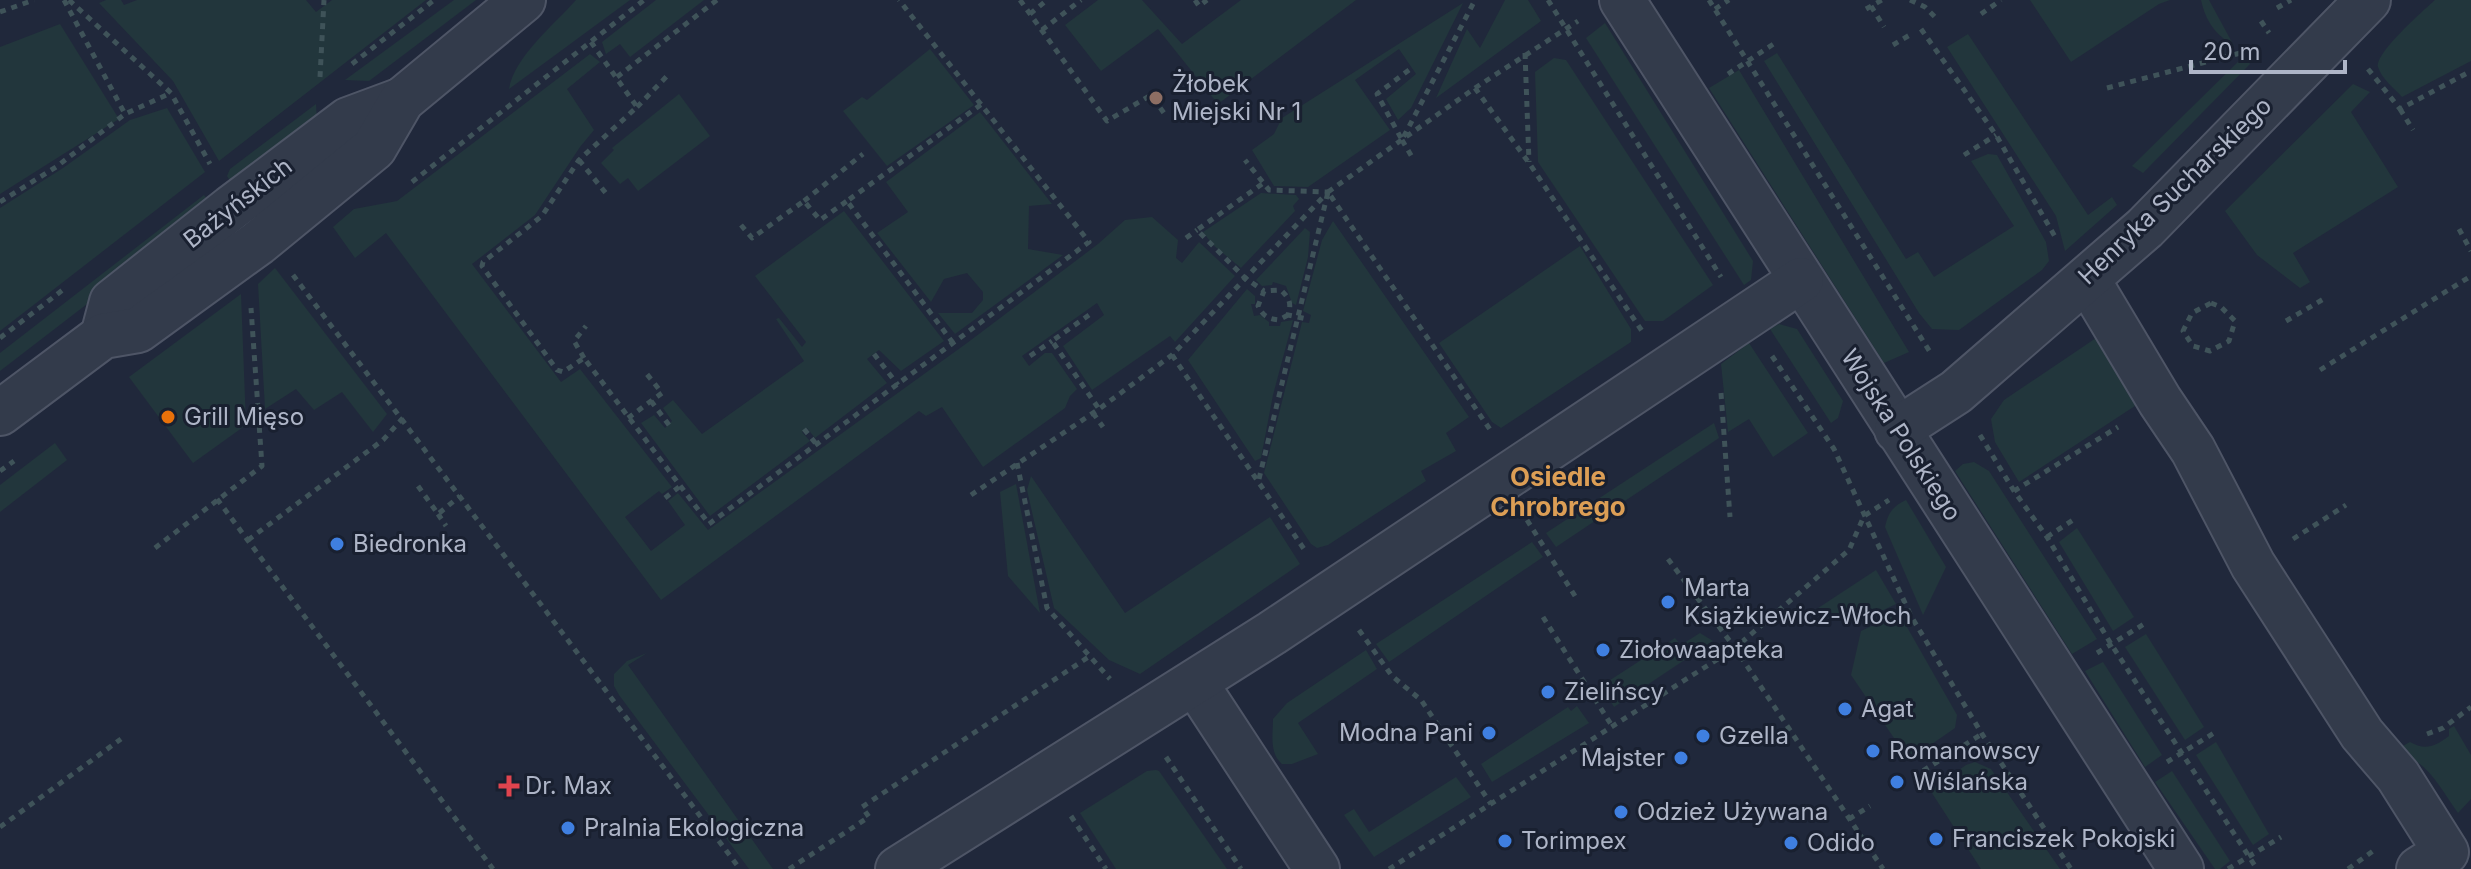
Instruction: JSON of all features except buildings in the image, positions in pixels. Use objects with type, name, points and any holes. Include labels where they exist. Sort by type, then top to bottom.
[{"type":"street","name":"Bażyńskich","points":[[103,336],[112,302],[348,120],[402,100],[523,0]]},
{"type":"street","name":"Wojska Polskiego","points":[[1622,0],[2181,869]]},
{"type":"street","name":"Henryka Sucharskiego","points":[[1897,430],[1956,392],[2094,292],[2145,228],[2197,196],[2368,0]]},
{"type":"street","name":"Bażyńskich","points":[[0,413],[103,336],[138,330],[294,220],[374,148],[402,100]]},
{"type":"street","points":[[898,869],[1195,683],[1801,280]]},
{"type":"street","points":[[2094,292],[2193,450],[2253,565],[2362,734],[2398,776],[2446,852],[2419,869]]},
{"type":"street","points":[[1195,683],[1317,869]]},
{"type":"path","points":[[0,12],[34,0]]},
{"type":"path","points":[[67,0],[171,93],[214,171]]},
{"type":"path","points":[[67,0],[125,114]]},
{"type":"path","points":[[320,77],[324,0]]},
{"type":"path","points":[[402,191],[644,0]]},
{"type":"path","points":[[617,77],[717,0]]},
{"type":"path","points":[[586,326],[574,341],[584,358],[709,524],[1089,242],[899,0]]},
{"type":"path","points":[[1020,0],[1107,121],[1151,95],[1166,116]]},
{"type":"path","points":[[1030,14],[1047,0]]},
{"type":"path","points":[[1042,30],[1081,0]]},
{"type":"path","points":[[1195,0],[1199,6],[1207,0]]},
{"type":"path","points":[[1402,140],[1475,0]]},
{"type":"path","points":[[1548,0],[1727,287]]},
{"type":"path","points":[[1709,0],[1935,361]]},
{"type":"path","points":[[1715,9],[1729,0]]},
{"type":"path","points":[[1882,0],[1868,8],[1884,27]]},
{"type":"path","points":[[1910,0],[1925,7],[1938,20]]},
{"type":"path","points":[[1981,14],[2001,0]]},
{"type":"path","points":[[2277,8],[2291,0]]},
{"type":"path","points":[[971,495],[1099,409],[1172,355],[1328,192],[1525,53],[1579,20]]},
{"type":"path","points":[[1921,29],[1996,135],[2057,240]]},
{"type":"path","points":[[1893,45],[1913,33]]},
{"type":"path","points":[[591,42],[637,107]]},
{"type":"path","points":[[1758,54],[1775,43]]},
{"type":"path","points":[[2107,88],[2261,47]]},
{"type":"path","points":[[1525,53],[1529,163]]},
{"type":"path","points":[[2366,66],[2413,130]]},
{"type":"path","points":[[1409,70],[1377,94],[1412,157]]},
{"type":"path","points":[[2400,109],[2471,71]]},
{"type":"path","points":[[584,358],[571,369],[563,372],[557,370],[482,266],[483,262],[542,216],[579,160],[669,74]]},
{"type":"path","points":[[1475,88],[1648,341]]},
{"type":"path","points":[[0,202],[56,167],[125,114],[171,93]]},
{"type":"path","points":[[804,201],[820,220],[982,104]]},
{"type":"path","points":[[1964,155],[1996,135]]},
{"type":"path","points":[[741,225],[752,238],[863,154]]},
{"type":"path","points":[[579,160],[609,197]]},
{"type":"path","points":[[1245,160],[1269,190],[1328,192]]},
{"type":"path","points":[[1186,238],[1262,184]]},
{"type":"path","points":[[1259,479],[1328,192]]},
{"type":"path","points":[[1328,192],[1498,442]]},
{"type":"path","points":[[847,201],[953,343]]},
{"type":"path","points":[[2459,229],[2471,251]]},
{"type":"path","points":[[1197,230],[1245,278],[1264,291],[1281,290],[1291,306],[1288,315]]},
{"type":"path","points":[[292,274],[740,869]]},
{"type":"path","points":[[2320,370],[2471,276]]},
{"type":"path","points":[[1264,291],[1258,306],[1262,314],[1270,319],[1279,320],[1288,315],[1307,319]]},
{"type":"path","points":[[155,548],[262,466],[250,294]]},
{"type":"path","points":[[2286,321],[2327,297]]},
{"type":"path","points":[[2211,303],[2221,307],[2235,321],[2229,341],[2210,351],[2193,346],[2183,331],[2192,313],[2211,303]]},
{"type":"path","points":[[1030,356],[1089,315]]},
{"type":"path","points":[[1717,336],[1730,517]]},
{"type":"path","points":[[1052,341],[1099,409]]},
{"type":"path","points":[[1766,347],[1834,449],[1911,616],[1982,734],[2071,869]]},
{"type":"path","points":[[874,354],[899,385]]},
{"type":"path","points":[[1172,355],[1259,479],[1332,592],[1392,676],[1421,700],[1491,804]]},
{"type":"path","points":[[628,418],[662,393],[646,373]]},
{"type":"path","points":[[651,401],[669,425]]},
{"type":"path","points":[[2014,491],[2160,401]]},
{"type":"path","points":[[1093,413],[1103,427]]},
{"type":"path","points":[[248,540],[383,440],[403,418]]},
{"type":"path","points":[[1976,423],[1981,438],[2014,491],[2047,537],[2111,644],[2257,869]]},
{"type":"path","points":[[804,429],[817,445]]},
{"type":"path","points":[[1017,463],[1047,608],[1117,686]]},
{"type":"path","points":[[418,486],[446,526]]},
{"type":"path","points":[[665,498],[679,487]]},
{"type":"path","points":[[438,514],[460,496]]},
{"type":"path","points":[[217,499],[493,869]]},
{"type":"path","points":[[1389,869],[1735,648],[1849,550],[1864,516]]},
{"type":"path","points":[[2047,537],[2076,518]]},
{"type":"path","points":[[1668,559],[1735,648],[1883,869]]},
{"type":"path","points":[[1543,617],[1612,726]]},
{"type":"path","points":[[789,869],[824,841],[869,817],[862,807],[1090,656]]},
{"type":"path","points":[[2420,734],[2443,728],[2471,707]]},
{"type":"path","points":[[1913,777],[1982,734]]},
{"type":"path","points":[[0,827],[121,739]]},
{"type":"path","points":[[1161,749],[1241,869]]},
{"type":"path","points":[[1849,819],[1870,806]]},
{"type":"path","points":[[1066,809],[1106,869]]},
{"type":"path","points":[[2228,869],[2281,837]]},
{"type":"shaded area","points":[[121,0],[124,5],[137,0],[306,0],[316,12],[332,0],[426,0],[219,161],[173,81],[99,3]]},
{"type":"shaded area","points":[[454,0],[476,0],[369,81],[345,80]]},
{"type":"shaded area","points":[[576,0],[630,0],[509,89],[512,77],[527,53]]},
{"type":"shaded area","points":[[656,0],[704,0],[630,57],[620,44],[606,54],[602,42]]},
{"type":"shaded area","points":[[1098,0],[1142,0],[1182,44],[1241,0],[1356,0],[1218,104],[1158,29],[1101,71],[1065,25]]},
{"type":"shaded area","points":[[1505,0],[1528,0],[1541,21],[1436,98],[1467,29],[1480,48]]},
{"type":"shaded area","points":[[2030,0],[2170,0],[2159,4],[2071,62]]},
{"type":"shaded area","points":[[2201,0],[2209,0],[2234,46],[2212,27]]},
{"type":"shaded area","points":[[2435,0],[2471,0],[2471,61],[2402,97],[2382,75],[2379,61],[2401,32]]},
{"type":"shaded area","points":[[1463,3],[1411,108],[1398,120],[1386,99],[1416,74],[1399,49],[1355,80],[1390,130],[1308,187],[1274,186],[1252,150],[1274,134],[1282,118]]},
{"type":"shaded area","points":[[1605,23],[1753,261],[1751,280],[1744,285],[1586,38]]},
{"type":"shaded area","points":[[60,24],[119,119],[0,194],[0,47]]},
{"type":"shaded area","points":[[1968,34],[2088,215],[2112,197],[2117,205],[2065,251],[2056,216],[1947,47]]},
{"type":"shaded area","points":[[930,49],[974,105],[887,166],[843,111],[862,97],[867,100]]},
{"type":"shaded area","points":[[1777,53],[1906,259],[1918,252],[1934,277],[2014,226],[1971,161],[1988,154],[1997,155],[2046,242],[2049,261],[2042,270],[1959,330],[1932,329],[1919,313],[1764,61]]},
{"type":"shaded area","points":[[590,54],[600,62],[567,89],[594,130],[535,215],[472,264],[561,382],[580,369],[672,487],[662,494],[659,491],[625,517],[651,551],[685,525],[668,501],[678,493],[708,530],[967,343],[1125,220],[1152,217],[1178,240],[1176,258],[1182,263],[1199,242],[1235,276],[1175,342],[1170,336],[1092,390],[1063,346],[1104,315],[1097,303],[1022,356],[1029,366],[1045,353],[1052,353],[1077,389],[1065,408],[983,467],[942,407],[926,416],[919,411],[661,600],[386,233],[355,258],[333,227],[354,209],[397,201]]},
{"type":"shaded area","points":[[2244,56],[2250,64],[2143,173],[2132,166]]},
{"type":"shaded area","points":[[1554,58],[1566,60],[1713,285],[1663,321],[1645,321],[1538,162],[1535,72]]},
{"type":"shaded area","points":[[1739,70],[1909,352],[1884,363],[1709,88]]},
{"type":"shaded area","points":[[2353,84],[2370,92],[2351,112],[2398,187],[2293,253],[2310,282],[2300,288],[2257,255],[2225,211]]},
{"type":"shaded area","points":[[679,94],[710,136],[638,191],[628,178],[620,184],[601,163],[614,150],[612,148]]},
{"type":"shaded area","points":[[316,104],[317,122],[234,187],[227,176],[230,169]]},
{"type":"shaded area","points":[[167,108],[205,172],[0,331],[0,208],[130,120]]},
{"type":"shaded area","points":[[980,112],[1052,204],[1029,206],[1028,249],[1063,255],[955,334],[938,313],[972,313],[983,300],[983,292],[967,273],[944,279],[931,302],[877,233],[908,212],[886,182]]},
{"type":"shaded area","points":[[1261,193],[1296,195],[1299,199],[1293,206],[1295,211],[1241,268],[1213,245],[1203,232]]},
{"type":"shaded area","points":[[204,195],[213,207],[0,371],[0,353]]},
{"type":"shaded area","points":[[844,211],[944,341],[901,371],[879,350],[867,359],[887,383],[815,438],[807,428],[802,432],[810,441],[710,516],[641,423],[654,415],[665,428],[672,421],[663,408],[673,400],[702,434],[804,361],[776,319],[779,318],[802,347],[806,342],[755,276]]},
{"type":"shaded area","points":[[1333,221],[1469,417],[1446,433],[1456,451],[1421,471],[1426,481],[1328,545],[1317,548],[1311,544],[1264,473],[1302,322],[1309,323],[1311,315],[1303,311],[1322,240]]},
{"type":"shaded area","points":[[1305,228],[1310,232],[1308,257],[1296,305],[1292,303],[1286,286],[1273,282],[1272,285],[1262,286],[1256,280]]},
{"type":"shaded area","points":[[1580,246],[1631,329],[1631,342],[1501,428],[1492,422],[1439,343]]},
{"type":"shaded area","points":[[275,268],[387,414],[373,432],[342,392],[314,410],[296,389],[265,409],[258,284]]},
{"type":"shaded area","points":[[1247,289],[1255,296],[1255,304],[1251,304],[1254,316],[1260,315],[1269,322],[1269,326],[1280,326],[1281,322],[1293,320],[1273,395],[1261,458],[1255,461],[1188,360]]},
{"type":"shaded area","points":[[241,294],[246,425],[193,463],[129,377]]},
{"type":"shaded area","points":[[1779,324],[1797,329],[1843,401],[1838,418],[1831,423],[1770,329]]},
{"type":"shaded area","points":[[2099,336],[2141,402],[2019,482],[1995,442],[1991,419],[2004,400]]},
{"type":"shaded area","points":[[1749,343],[1808,433],[1773,457],[1749,419],[1728,432],[1721,364]]},
{"type":"shaded area","points":[[1714,423],[1719,438],[1556,547],[1546,533]]},
{"type":"shaded area","points":[[55,443],[67,460],[0,512],[0,485]]},
{"type":"shaded area","points":[[1974,462],[1989,471],[2097,639],[2072,654],[1955,471],[1963,464]]},
{"type":"shaded area","points":[[1031,476],[1125,613],[1270,517],[1300,564],[1140,674],[1109,660],[1054,608],[1027,490]]},
{"type":"shaded area","points":[[1016,484],[1040,613],[1008,576],[1000,492]]},
{"type":"shaded area","points":[[1906,500],[1946,567],[1923,615],[1885,527],[1892,510]]},
{"type":"shaded area","points":[[2077,528],[2134,617],[2113,631],[2059,542]]},
{"type":"shaded area","points":[[1532,542],[1543,557],[1389,662],[1376,644]]},
{"type":"shaded area","points":[[1876,570],[1896,604],[1857,623],[1809,614]]},
{"type":"shaded area","points":[[1899,613],[1957,715],[1955,728],[1909,760],[1851,675],[1861,631]]},
{"type":"shaded area","points":[[1700,633],[1713,641],[1614,707],[1601,686],[1675,638],[1681,645]]},
{"type":"shaded area","points":[[2146,634],[2204,727],[2185,740],[2125,647]]},
{"type":"shaded area","points":[[1366,650],[1377,669],[1298,723],[1318,754],[1292,764],[1282,764],[1273,749],[1273,719],[1287,703]]},
{"type":"shaded area","points":[[647,653],[628,665],[773,869],[749,869],[619,695],[614,686],[614,674],[627,661]]},
{"type":"shaded area","points":[[2103,662],[2162,755],[2145,767],[2085,671]]},
{"type":"shaded area","points":[[1577,706],[1589,723],[1492,782],[1481,764],[1568,707],[1571,711]]},
{"type":"shaded area","points":[[2454,726],[2471,755],[2471,799],[2458,813],[2427,771],[2402,754],[2399,748],[2410,742],[2426,747],[2435,745],[2449,736],[2449,729]]},
{"type":"shaded area","points":[[2216,742],[2269,834],[2253,845],[2196,755]]},
{"type":"shaded area","points":[[1975,762],[1991,769],[2060,869],[1981,869],[1930,790]]},
{"type":"shaded area","points":[[1156,770],[1227,869],[1116,869],[1080,813],[1147,771]]},
{"type":"shaded area","points":[[2172,771],[2230,861],[2220,869],[2215,869],[2155,782]]},
{"type":"shaded area","points":[[1456,777],[1471,797],[1374,857],[1344,815],[1354,809],[1369,832]]},
{"type":"place","name":"Żłobek Miejski Nr 1","points":[[1156,98]]},
{"type":"place","name":"Grill Mięso","points":[[168,417]]},
{"type":"place","name":"Biedronka","points":[[337,544]]},
{"type":"place","name":"Marta Książkiewicz-Włoch","points":[[1668,602]]},
{"type":"place","name":"Ziołowaapteka","points":[[1603,650]]},
{"type":"place","name":"Zielińscy","points":[[1548,692]]},
{"type":"place","name":"Agat","points":[[1845,709]]},
{"type":"place","name":"Modna Pani","points":[[1489,733]]},
{"type":"place","name":"Gzella","points":[[1703,736]]},
{"type":"place","name":"Romanowscy","points":[[1873,751]]},
{"type":"place","name":"Majster","points":[[1681,758]]},
{"type":"place","name":"Wiślańska","points":[[1897,782]]},
{"type":"place","name":"Dr. Max","points":[[509,786]]},
{"type":"place","name":"Odzież Używana","points":[[1621,812]]},
{"type":"place","name":"Pralnia Ekologiczna","points":[[568,828]]},
{"type":"place","name":"Franciszek Pokojski","points":[[1936,839]]},
{"type":"place","name":"Torimpex","points":[[1505,841]]},
{"type":"place","name":"Odido","points":[[1791,843]]},
{"type":"district","name":"Osiedle Chrobrego","points":[[1558,492]]}]
